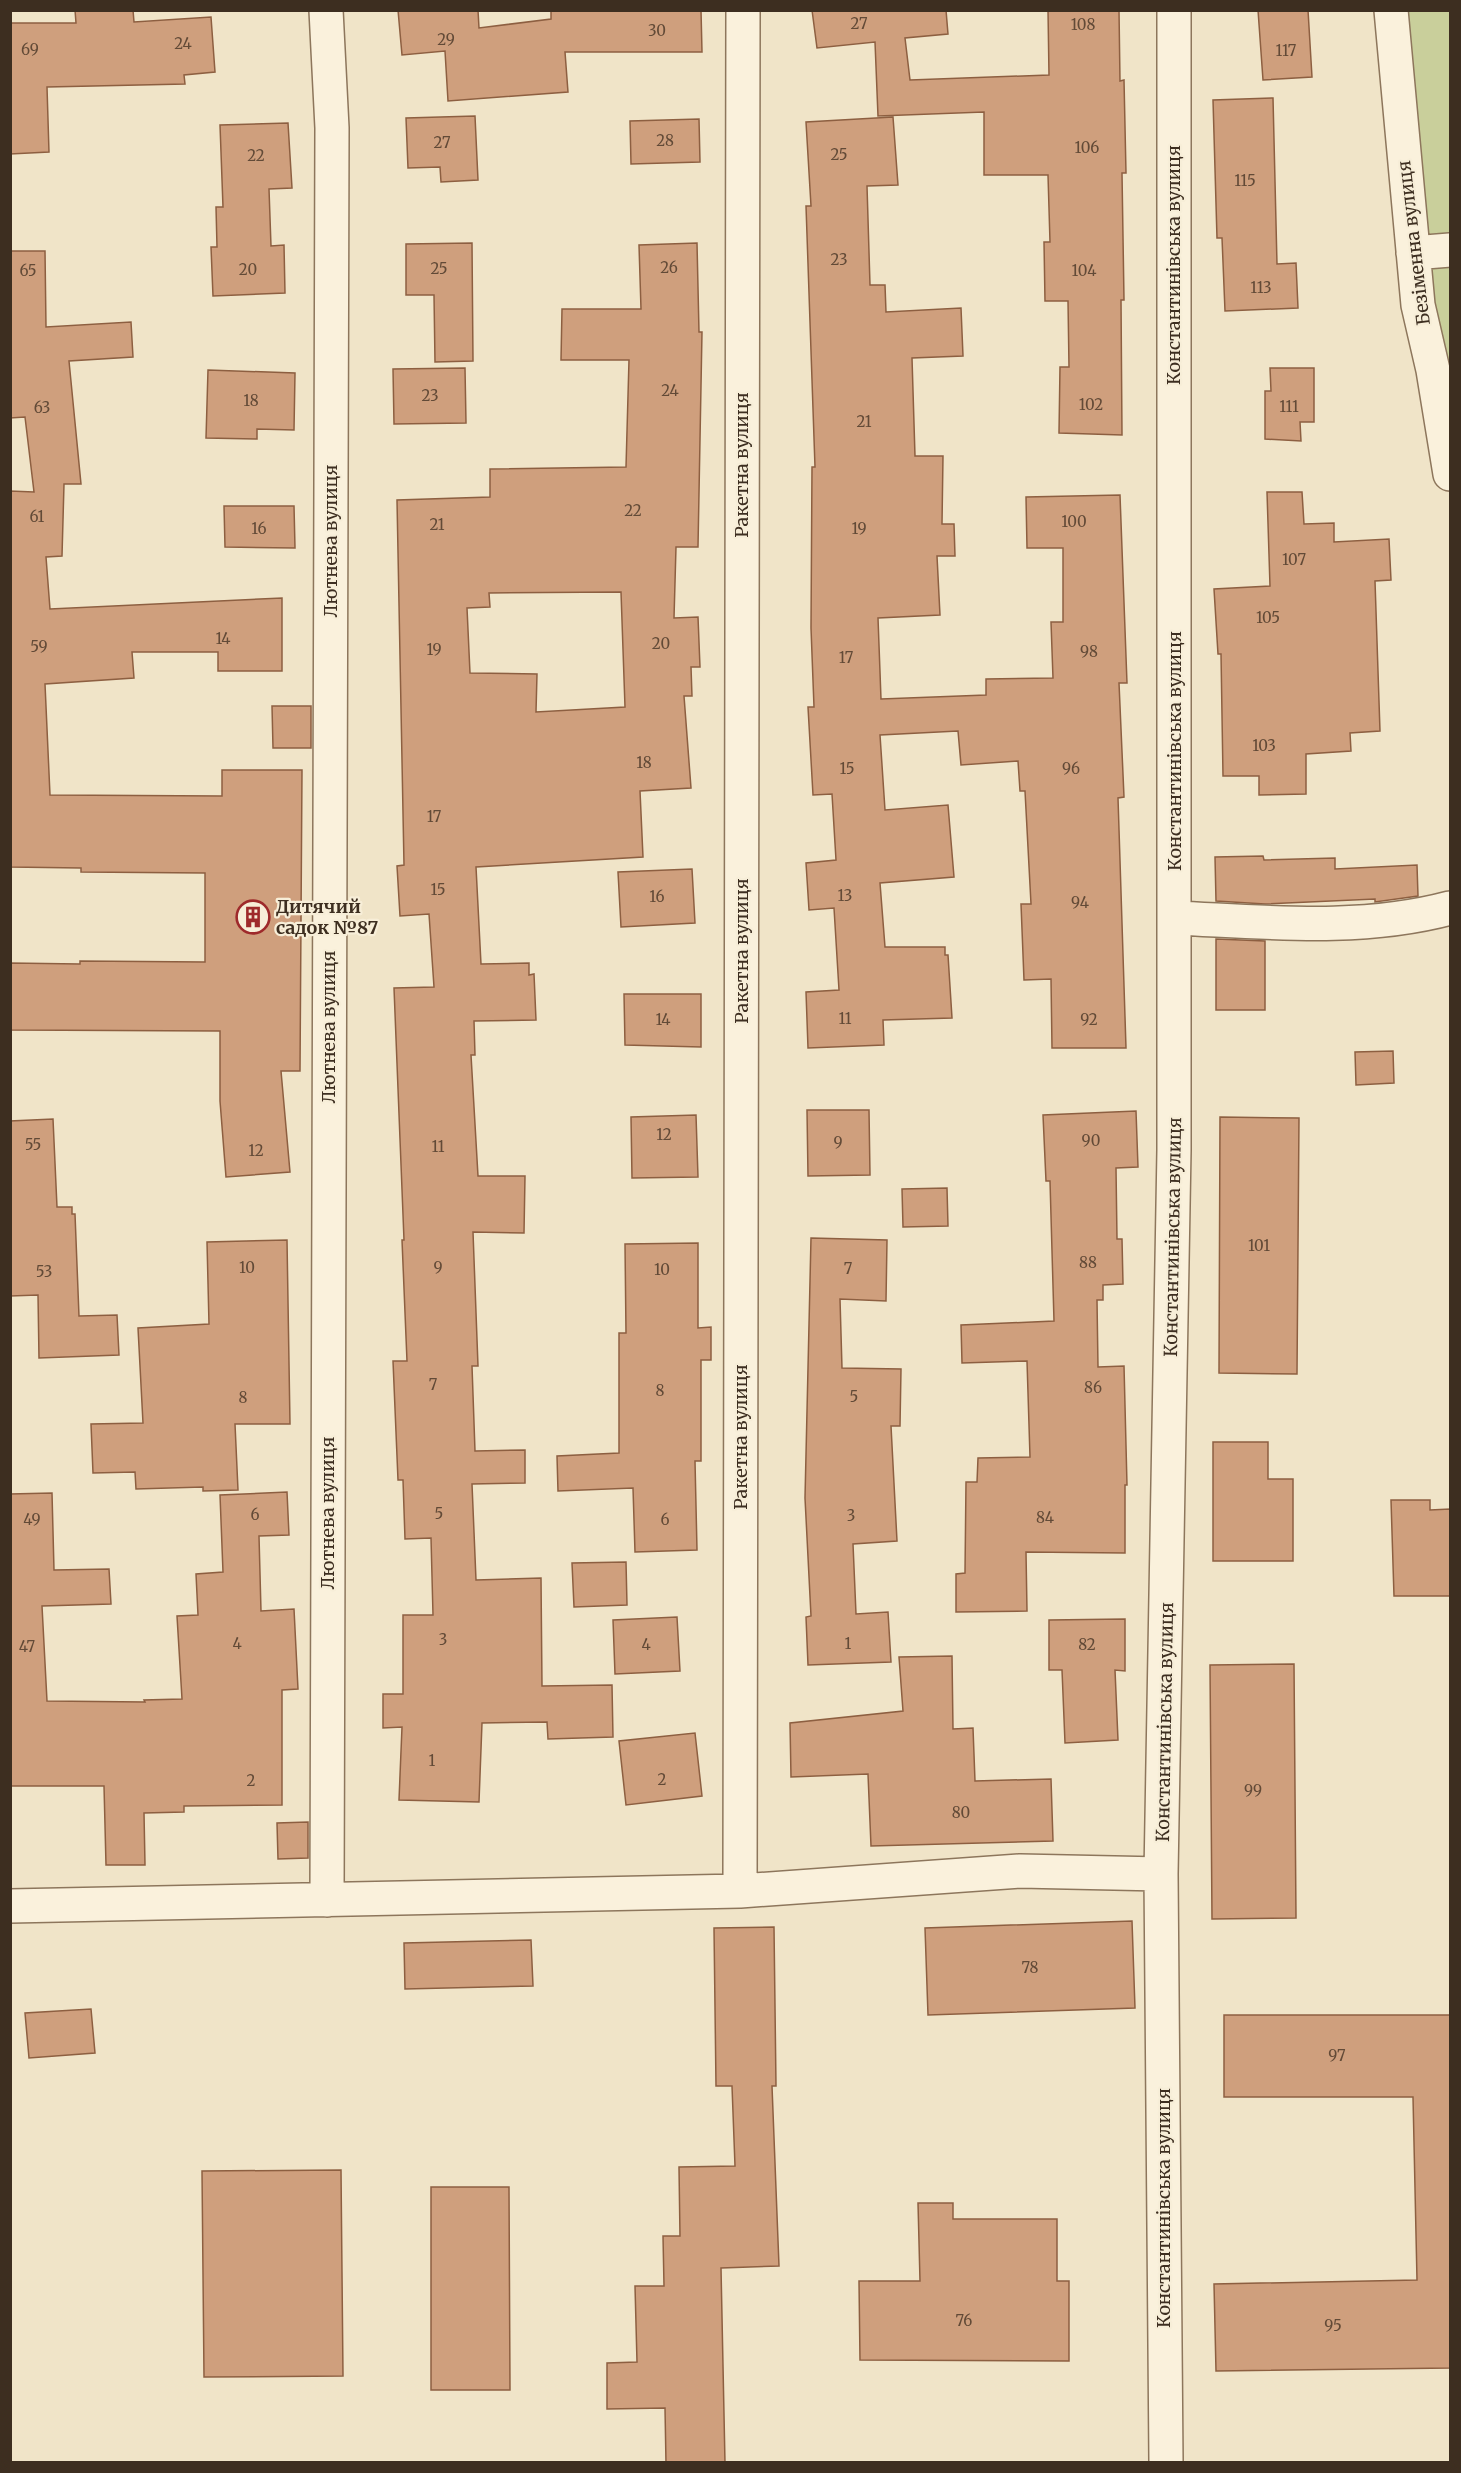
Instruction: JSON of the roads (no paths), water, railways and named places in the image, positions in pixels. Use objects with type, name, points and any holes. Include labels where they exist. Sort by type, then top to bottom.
[{"type":"street","name":"Лютнева вулиця","points":[[326,10],[332,128],[327,1900]]},
{"type":"street","name":"Ракетна вулиця","points":[[740,1891],[743,10]]},
{"type":"street","name":"Константинівська вулиця","points":[[1166,2463],[1161,1874],[1168,1556],[1175,918],[1174,10]]},
{"type":"street","name":"Безіменна вулиця","points":[[1391,10],[1418,305],[1433,370],[1450,474]]},
{"type":"street","points":[[1413,252],[1450,250]]},
{"type":"street","points":[[1175,918],[1349,924],[1421,916],[1450,908]]},
{"type":"street","points":[[10,1906],[740,1891],[1020,1871],[1161,1874]]},
{"type":"place","name":"Дитячий садок №87","points":[[253,917]]}]
